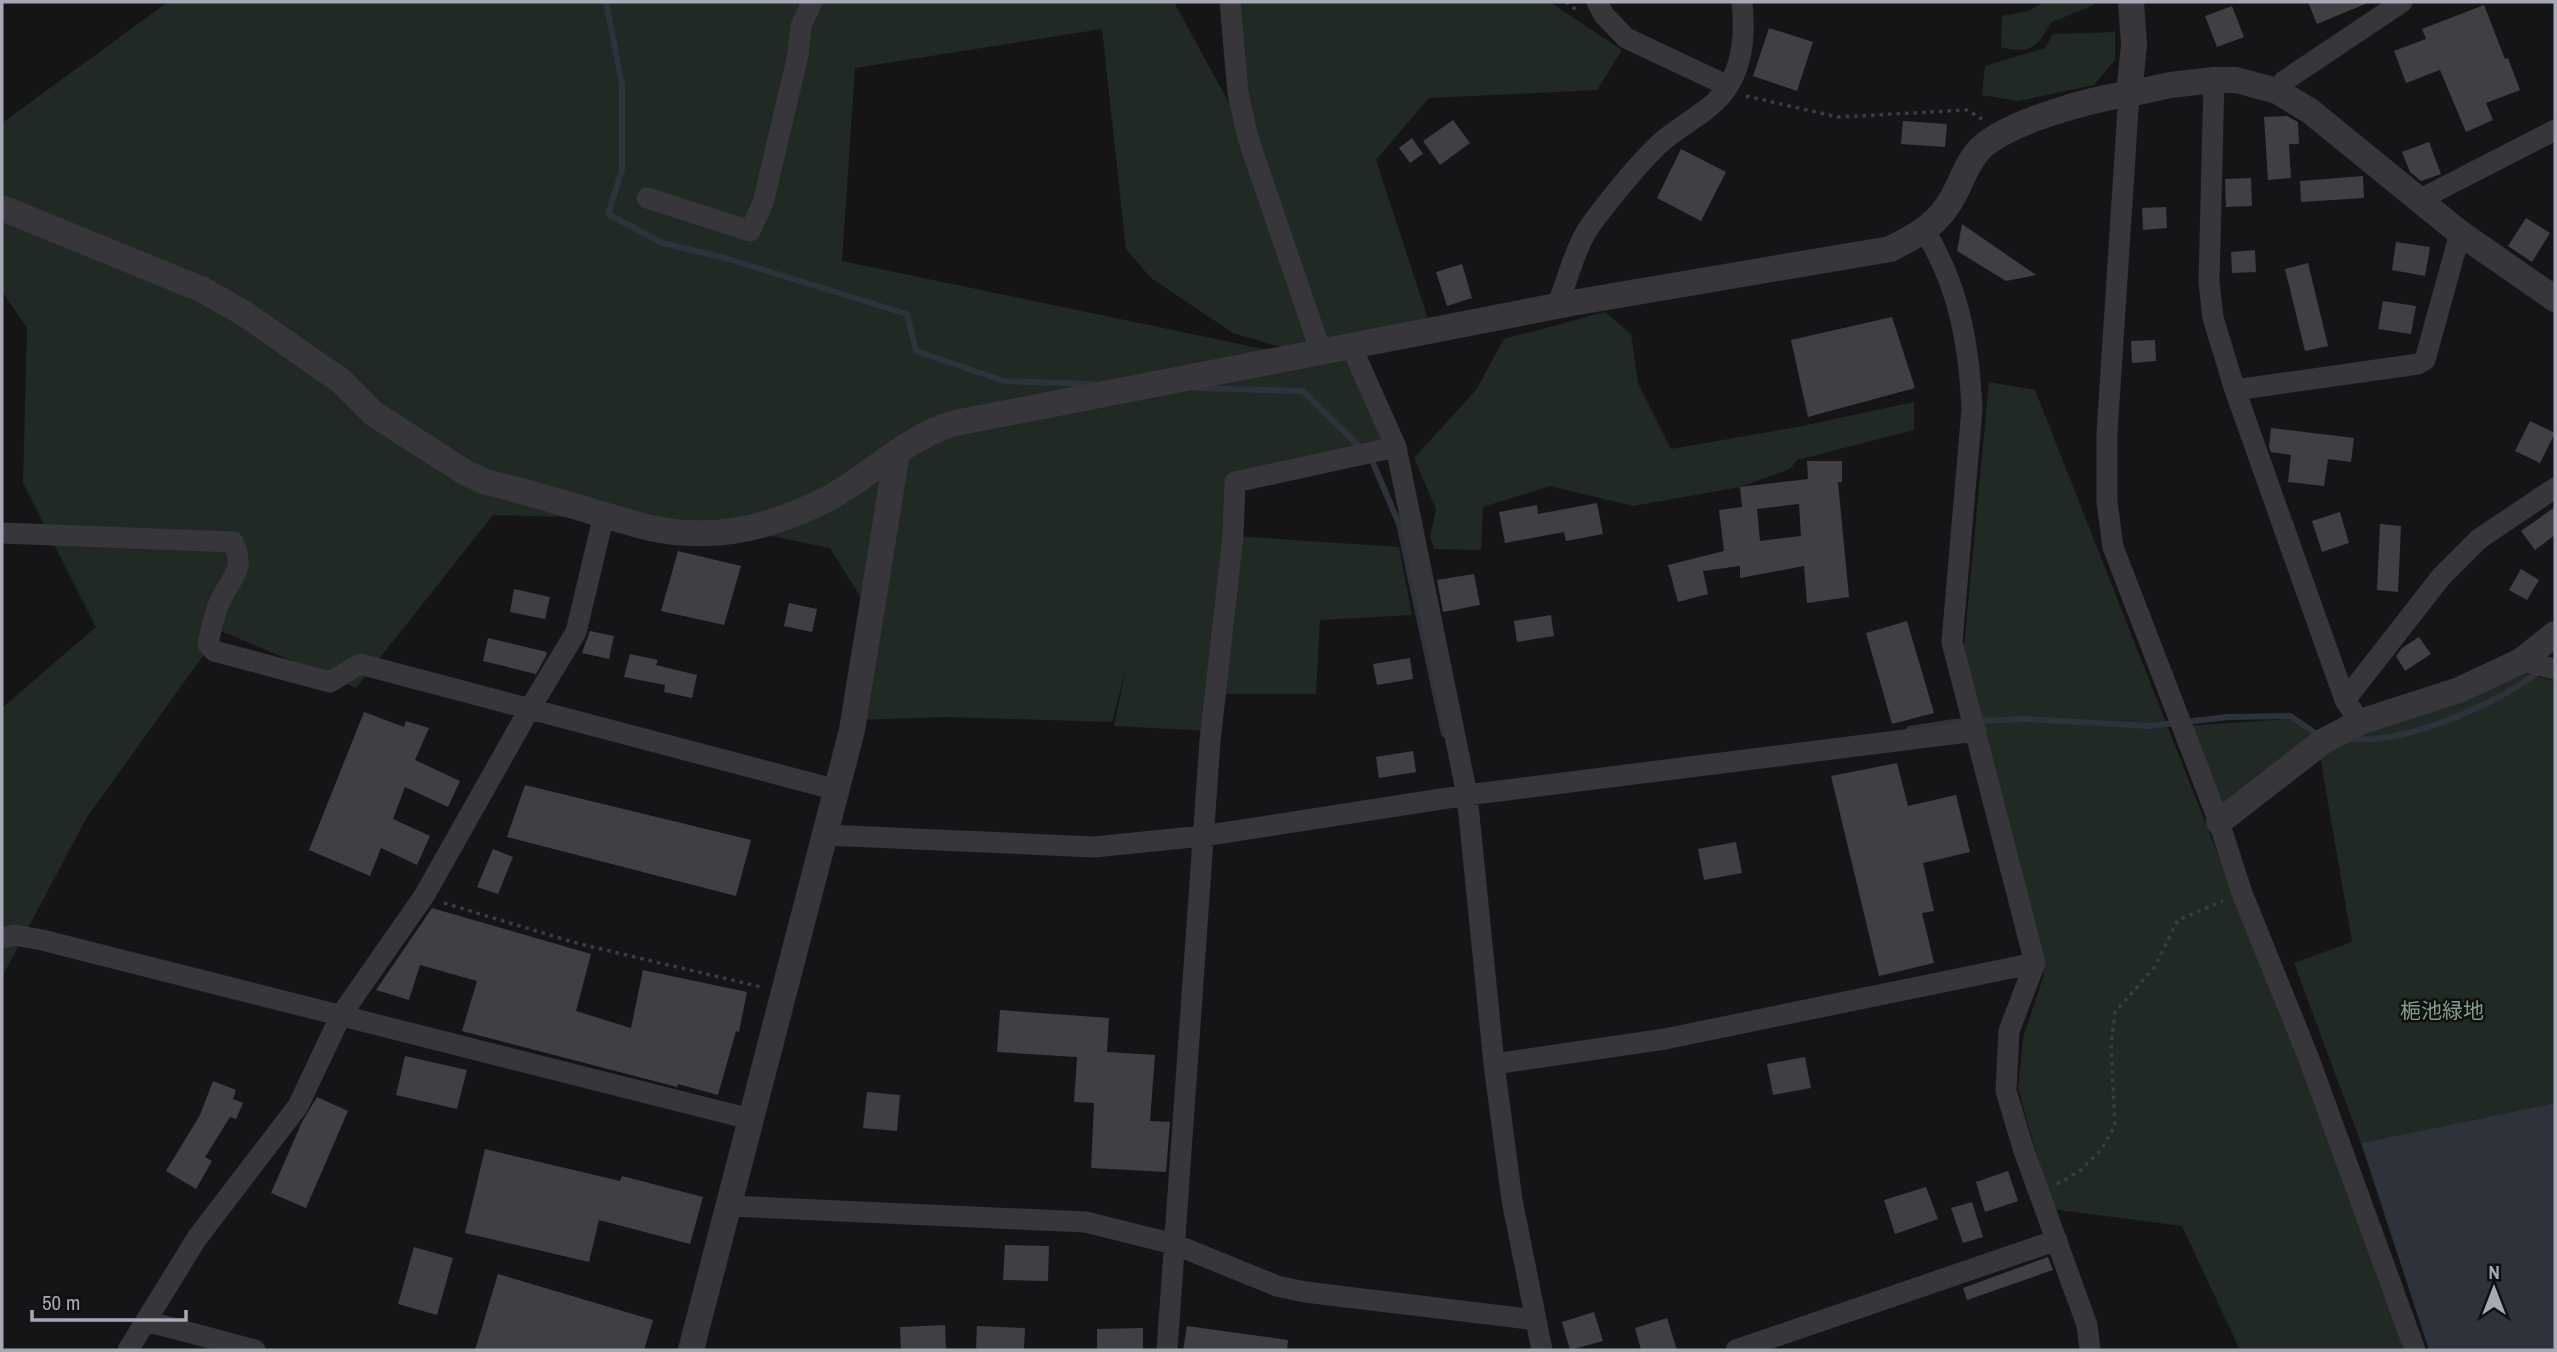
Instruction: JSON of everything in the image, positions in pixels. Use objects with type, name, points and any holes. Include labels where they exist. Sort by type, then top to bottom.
[{"type":"street","points":[[647,198],[750,231],[763,203],[798,55],[801,26],[812,2]]},
{"type":"street","points":[[1230,2],[1238,93],[1248,138],[1321,352]]},
{"type":"street","points":[[1737,91],[1745,38],[1742,2]]},
{"type":"street","points":[[2131,2],[2134,45],[2107,433],[2109,513],[2113,547],[2219,822],[2242,893],[2309,1059],[2415,1350]]},
{"type":"street","points":[[2277,91],[2284,81],[2402,2]]},
{"type":"street","points":[[1591,9],[1604,15],[1626,38],[1737,91]]},
{"type":"street","points":[[2214,80],[2209,282],[2213,318],[2235,390],[2346,700],[2360,722]]},
{"type":"street","points":[[2,208],[203,290],[246,314],[341,381],[374,414],[466,473],[486,482],[646,528],[694,534],[763,525],[804,510],[828,498],[930,432],[955,423],[1352,348],[1557,306],[1890,249],[1926,231],[1953,198],[1980,149],[2005,132],[2108,97],[2170,85],[2236,80],[2277,91],[2310,111],[2417,201],[2555,299]]},
{"type":"street","points":[[1557,306],[1581,240],[1594,220],[1658,145],[1692,118],[1737,91]]},
{"type":"street","points":[[2417,201],[2555,130]]},
{"type":"street","points":[[1926,231],[1955,291],[1970,373],[1972,409],[1952,642],[2035,963],[2009,1031],[2006,1091],[2039,1193],[2087,1325],[2090,1350]]},
{"type":"street","points":[[2235,390],[2418,364],[2425,360],[2460,233]]},
{"type":"street","points":[[1352,348],[1396,447],[1467,795],[1494,1064],[1512,1200],[1542,1350]]},
{"type":"street","points":[[1167,1350],[1210,741],[1233,536],[1235,482],[1396,447]]},
{"type":"street","points":[[691,1350],[854,720],[897,453]]},
{"type":"street","points":[[2346,700],[2441,577],[2469,548],[2555,488]]},
{"type":"street","points":[[128,1350],[197,1238],[298,1106],[341,1014],[424,896],[576,632],[604,515]]},
{"type":"street","points":[[2,533],[233,542],[239,555],[238,570],[215,614],[208,643],[214,651],[330,682],[360,664],[837,790]]},
{"type":"street","points":[[2219,822],[2322,741],[2360,722],[2459,691],[2521,660],[2555,634]]},
{"type":"street","points":[[2521,660],[2555,669]]},
{"type":"street","points":[[825,835],[1094,847],[1203,836],[1467,795],[1976,731]]},
{"type":"street","points":[[2,937],[15,934],[42,940],[750,1119]]},
{"type":"street","points":[[1494,1064],[1665,1039],[2035,963]]},
{"type":"street","points":[[728,1206],[1086,1222],[1174,1244],[1277,1286],[1305,1292],[1536,1320]]},
{"type":"street","points":[[1736,1350],[1765,1346],[2057,1240]]},
{"type":"street","points":[[146,1321],[255,1350]]},
{"type":"path","points":[[1566,2],[1591,9]]},
{"type":"path","points":[[1737,91],[1838,117],[1967,110],[2005,132]]},
{"type":"path","points":[[2039,1193],[2081,1170],[2101,1150],[2115,1125],[2111,1044],[2115,1012],[2154,968],[2178,920],[2242,893]]},
{"type":"path","points":[[424,896],[576,943],[784,992]]},
{"type":"green space","points":[[168,2],[1174,2],[1247,136],[1238,2],[1550,2],[1622,50],[1597,90],[1429,98],[1376,160],[1429,322],[1304,354],[1233,333],[1151,278],[1126,249],[1102,29],[855,68],[842,261],[1311,359],[1349,356],[1384,446],[1230,480],[1211,731],[1114,726],[1126,668],[1112,722],[947,717],[854,720],[873,617],[830,548],[692,520],[493,515],[356,688],[221,631],[87,817],[2,977],[2,708],[96,627],[23,483],[27,328],[2,291],[2,123]]},
{"type":"green space","points":[[2044,2],[2095,2],[2094,5],[2050,23],[2032,47],[2019,50],[2001,47],[2002,16],[2028,11]]},
{"type":"green space","points":[[2115,32],[2115,60],[2094,85],[2018,101],[1982,95],[1985,66],[2045,48],[2053,34]]},
{"type":"green space","points":[[1605,312],[1631,334],[1638,383],[1671,449],[1797,427],[1914,402],[1914,430],[1797,460],[1790,469],[1740,487],[1633,506],[1550,486],[1483,507],[1481,550],[1434,549],[1430,537],[1436,509],[1414,458],[1476,390],[1504,339]]},
{"type":"green space","points":[[1989,382],[2035,390],[2304,1066],[2407,1350],[2240,1350],[2182,1226],[2052,1209],[2018,1088],[2023,1038],[2044,975],[1964,646]]},
{"type":"green space","points":[[1233,536],[1399,547],[1412,615],[1320,620],[1316,694],[1225,694]]},
{"type":"green space","name":"梔池緑地","points":[[2523,673],[2555,681],[2555,1103],[2361,1143],[2294,963],[2352,942],[2320,756],[2362,732]]},
{"type":"green space","points":[[2289,719],[2315,737],[2216,808],[2186,726]]},
{"type":"shaded area","points":[[2555,1103],[2555,1350],[2429,1350],[2361,1143]]},
{"type":"building","points":[[2308,2],[2370,2],[2317,24]]},
{"type":"building","points":[[2484,5],[2520,90],[2486,103],[2493,120],[2466,132],[2440,70],[2406,83],[2394,51],[2426,39],[2422,29]]},
{"type":"building","points":[[2232,6],[2244,37],[2217,47],[2205,16]]},
{"type":"building","points":[[1769,28],[1813,42],[1797,91],[1753,76]]},
{"type":"building","points":[[2287,116],[2298,122],[2299,144],[2289,144],[2291,178],[2268,180],[2264,117]]},
{"type":"building","points":[[1453,120],[1470,143],[1440,165],[1423,141]]},
{"type":"building","points":[[1903,121],[1947,124],[1945,147],[1901,144]]},
{"type":"building","points":[[1412,138],[1423,154],[1410,163],[1399,148]]},
{"type":"building","points":[[2429,142],[2441,174],[2421,181],[2410,172],[2402,152]]},
{"type":"building","points":[[1681,149],[1726,172],[1701,221],[1657,198]]},
{"type":"building","points":[[2363,176],[2364,198],[2301,202],[2300,181]]},
{"type":"building","points":[[2251,178],[2252,206],[2226,207],[2225,179]]},
{"type":"building","points":[[2166,207],[2167,228],[2143,230],[2142,208]]},
{"type":"building","points":[[2526,218],[2550,233],[2532,262],[2508,246]]},
{"type":"building","points":[[1962,224],[2036,275],[2006,281],[1957,251]]},
{"type":"building","points":[[2396,242],[2430,247],[2425,276],[2392,270]]},
{"type":"building","points":[[2255,250],[2256,272],[2232,273],[2231,252]]},
{"type":"building","points":[[2308,263],[2328,346],[2305,351],[2285,269]]},
{"type":"building","points":[[1462,264],[1472,298],[1447,306],[1436,272]]},
{"type":"building","points":[[2383,301],[2416,306],[2411,334],[2378,329]]},
{"type":"building","points":[[1892,317],[1915,388],[1808,417],[1791,340]]},
{"type":"building","points":[[2155,340],[2156,361],[2132,363],[2131,341]]},
{"type":"building","points":[[2530,421],[2555,433],[2540,463],[2515,451]]},
{"type":"building","points":[[2271,428],[2354,438],[2351,462],[2328,459],[2324,486],[2288,482],[2291,455],[2271,452]]},
{"type":"building","points":[[1807,461],[1842,461],[1842,482],[1838,482],[1849,597],[1807,603],[1804,566],[1740,578],[1740,566],[1703,571],[1708,594],[1678,602],[1668,565],[1724,551],[1719,510],[1742,507],[1740,487],[1808,479]],"holes":[[[1799,504],[1801,536],[1760,541],[1757,509]]]},
{"type":"building","points":[[1597,503],[1603,534],[1566,541],[1564,532],[1505,543],[1499,512],[1537,505],[1538,514]]},
{"type":"building","points":[[2555,507],[2555,535],[2535,550],[2521,531]]},
{"type":"building","points":[[2340,512],[2349,543],[2322,552],[2312,521]]},
{"type":"building","points":[[2380,524],[2401,526],[2398,592],[2377,590]]},
{"type":"building","points":[[678,551],[741,566],[724,625],[661,611]]},
{"type":"building","points":[[2521,569],[2539,580],[2527,600],[2509,590]]},
{"type":"building","points":[[1474,574],[1480,605],[1443,612],[1437,580]]},
{"type":"building","points":[[514,589],[550,597],[545,619],[510,612]]},
{"type":"building","points":[[789,603],[817,609],[812,632],[784,626]]},
{"type":"building","points":[[1551,615],[1554,636],[1517,642],[1514,621]]},
{"type":"building","points":[[1907,621],[1934,713],[1892,724],[1866,633]]},
{"type":"building","points":[[590,631],[614,636],[609,659],[582,653]]},
{"type":"building","points":[[2419,637],[2431,654],[2405,671],[2396,656],[2402,648]]},
{"type":"building","points":[[488,638],[547,652],[546,656],[536,674],[483,661]]},
{"type":"building","points":[[630,654],[658,660],[656,665],[697,675],[692,698],[664,692],[665,685],[624,677]]},
{"type":"building","points":[[1410,658],[1413,679],[1377,685],[1373,664]]},
{"type":"building","points":[[364,712],[404,727],[406,721],[429,728],[415,760],[460,781],[448,807],[405,787],[393,819],[430,836],[417,865],[381,848],[370,876],[309,850]]},
{"type":"building","points":[[1413,751],[1416,772],[1379,778],[1376,757]]},
{"type":"building","points":[[1897,763],[1908,806],[1956,795],[1970,852],[1923,863],[1934,911],[1922,913],[1934,963],[1879,976],[1831,776]]},
{"type":"building","points":[[525,785],[751,840],[736,896],[507,837]]},
{"type":"building","points":[[1736,842],[1742,873],[1704,880],[1698,849]]},
{"type":"building","points":[[493,849],[513,857],[498,894],[477,887]]},
{"type":"building","points":[[432,908],[591,954],[576,1011],[631,1028],[643,970],[747,992],[739,1032],[736,1031],[718,1095],[678,1084],[677,1087],[462,1031],[477,981],[420,965],[409,1000],[376,990]]},
{"type":"building","points":[[1000,1010],[1109,1018],[1107,1052],[1155,1055],[1150,1121],[1170,1122],[1166,1172],[1091,1168],[1094,1103],[1074,1102],[1077,1057],[997,1052]]},
{"type":"building","points":[[405,1056],[467,1070],[457,1109],[396,1095]]},
{"type":"building","points":[[1805,1057],[1811,1088],[1773,1095],[1767,1064]]},
{"type":"building","points":[[213,1081],[236,1090],[233,1099],[243,1103],[236,1119],[230,1117],[205,1157],[212,1161],[196,1189],[166,1171],[200,1115]]},
{"type":"building","points":[[867,1092],[900,1095],[897,1131],[863,1128]]},
{"type":"building","points":[[317,1097],[348,1111],[306,1208],[271,1193],[302,1122]]},
{"type":"building","points":[[485,1149],[620,1181],[622,1176],[703,1197],[690,1244],[599,1220],[589,1262],[465,1233]]},
{"type":"building","points":[[2008,1171],[2018,1201],[1985,1212],[1976,1182]]},
{"type":"building","points":[[1926,1187],[1938,1219],[1895,1234],[1884,1200]]},
{"type":"building","points":[[1972,1202],[1983,1237],[1963,1243],[1951,1208]]},
{"type":"building","points":[[1005,1245],[1049,1246],[1048,1281],[1003,1280]]},
{"type":"building","points":[[414,1247],[453,1258],[437,1315],[398,1304]]},
{"type":"building","points":[[2048,1257],[2053,1270],[1967,1300],[1963,1288]]},
{"type":"building","points":[[498,1274],[653,1320],[644,1350],[475,1350]]},
{"type":"building","points":[[1594,1312],[1603,1341],[1570,1350],[1562,1322]]},
{"type":"building","points":[[1667,1318],[1677,1350],[1641,1350],[1635,1328]]},
{"type":"building","points":[[945,1325],[946,1350],[901,1350],[900,1327]]},
{"type":"building","points":[[977,1326],[1025,1328],[1024,1350],[976,1350]]},
{"type":"building","points":[[1187,1326],[1288,1340],[1287,1350],[1183,1350]]},
{"type":"building","points":[[1143,1328],[1143,1350],[1097,1350],[1097,1329]]},
{"type":"waterway","points":[[606,2],[622,84],[622,170],[608,214],[662,243],[725,258],[907,314],[916,351],[1004,381],[1094,384]]},
{"type":"waterway","points":[[1196,388],[1303,391],[1371,458],[1399,524],[1444,734]]},
{"type":"waterway","points":[[2350,739],[2397,735],[2449,720],[2499,697],[2540,671]]},
{"type":"waterway","points":[[1909,729],[1954,722],[2025,719],[2149,726],[2228,717],[2290,716],[2318,735]]}]
